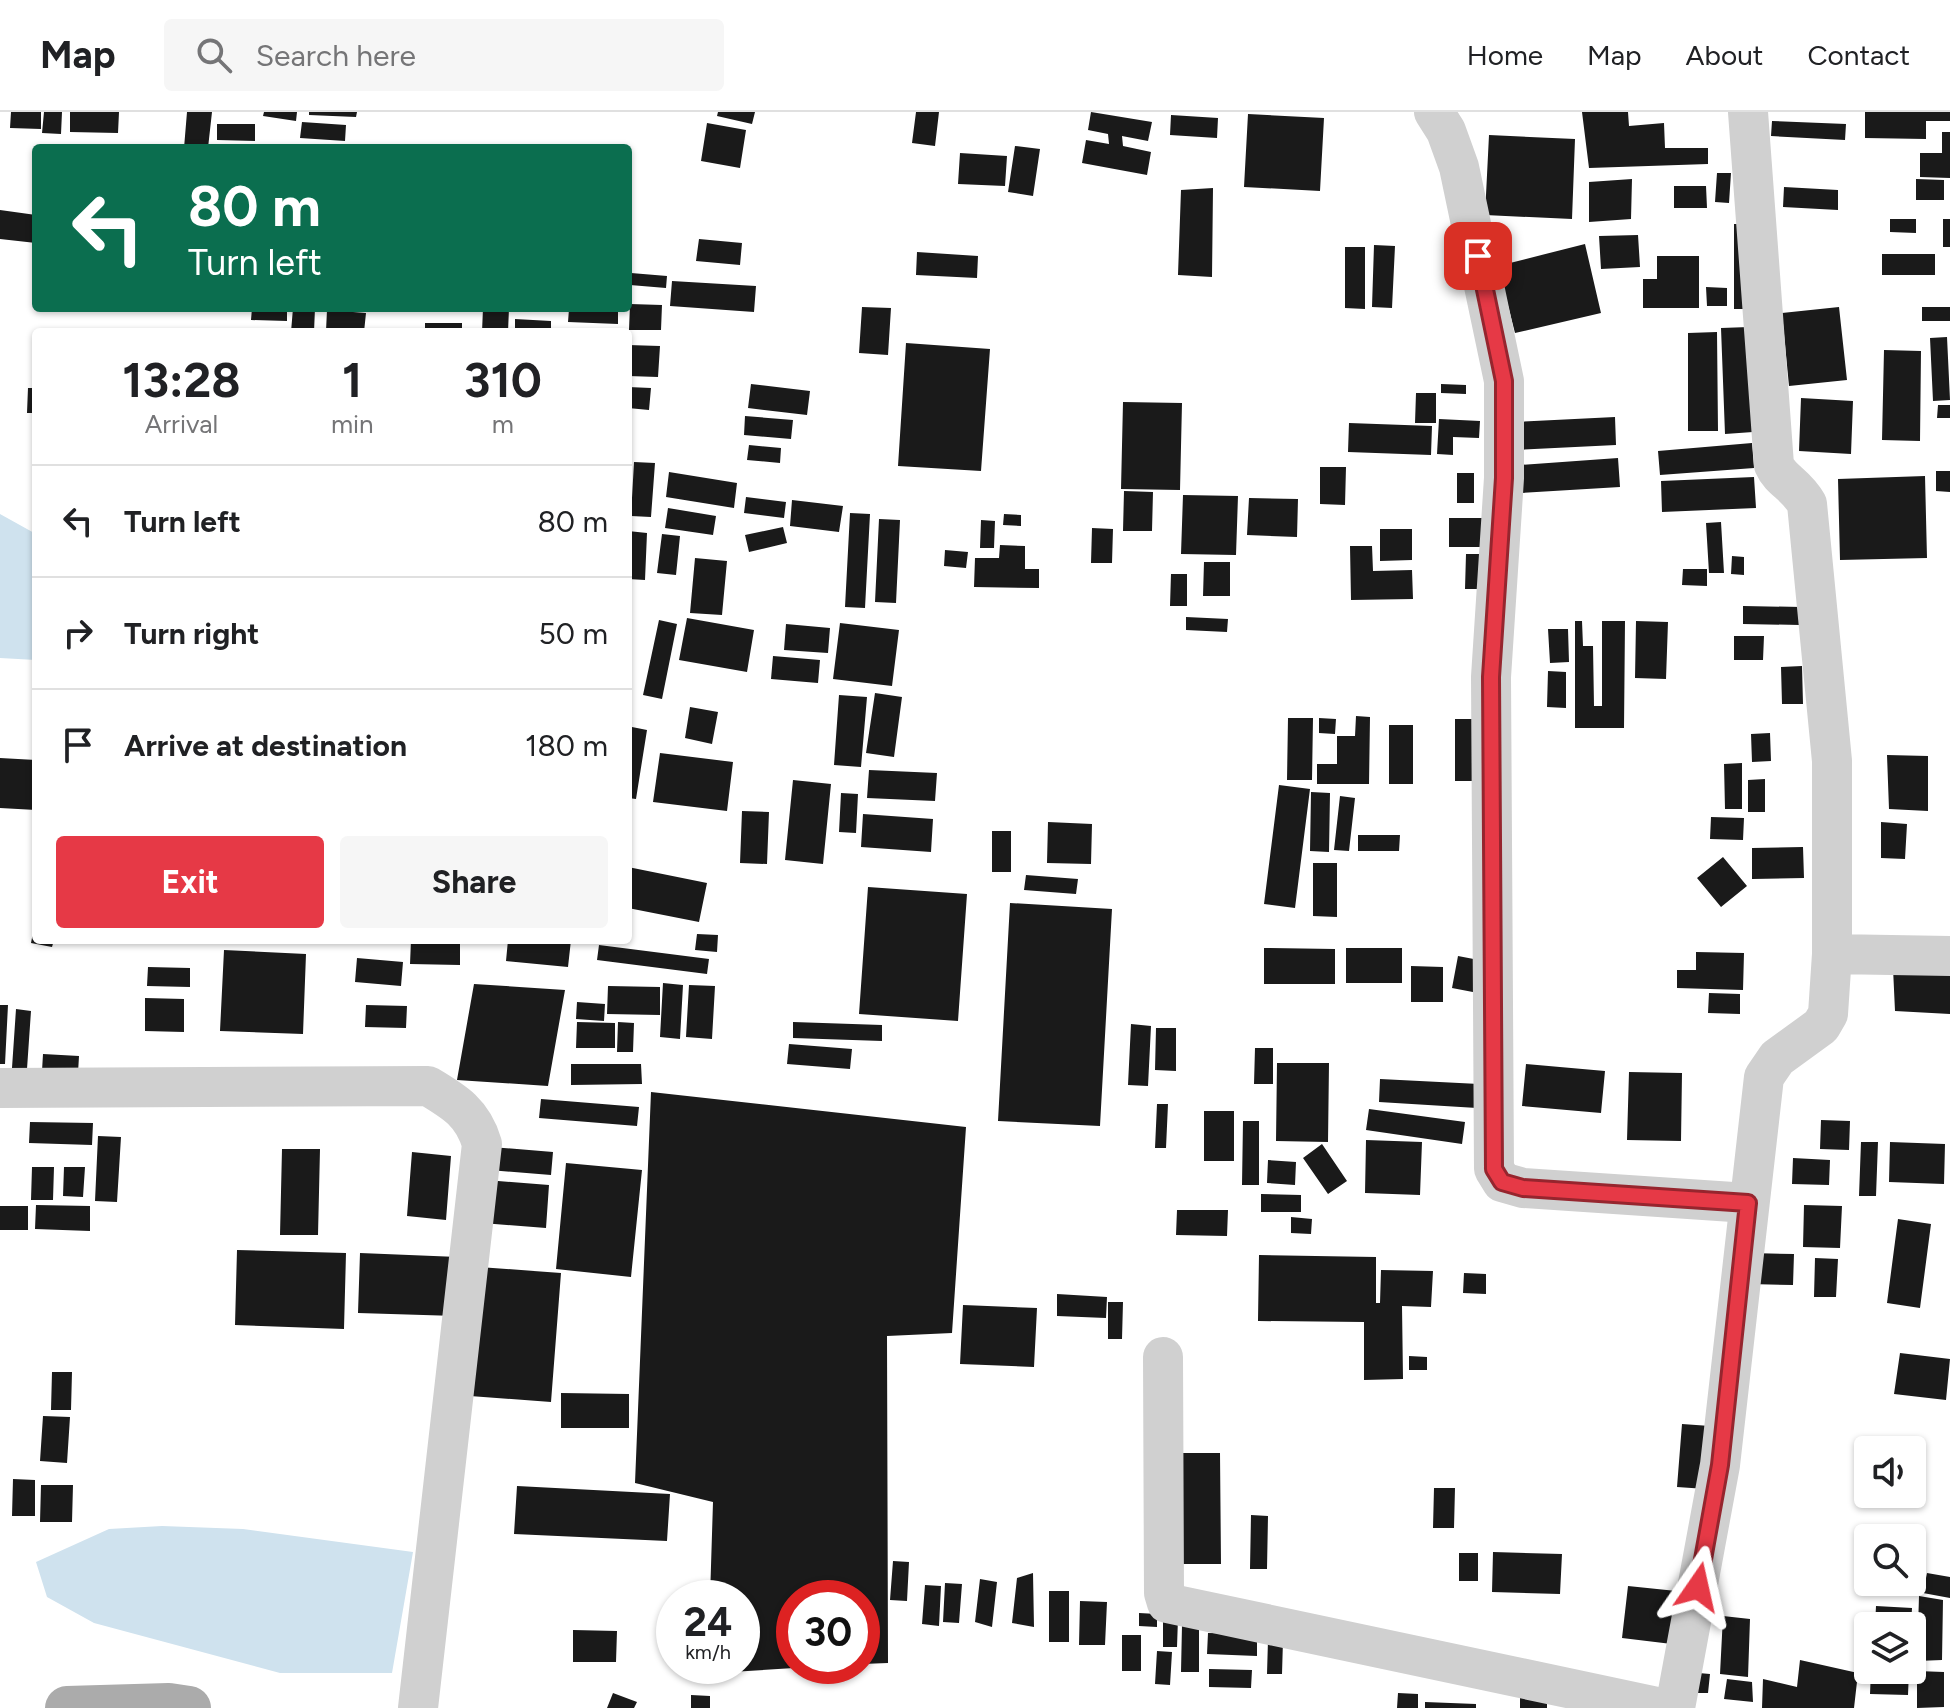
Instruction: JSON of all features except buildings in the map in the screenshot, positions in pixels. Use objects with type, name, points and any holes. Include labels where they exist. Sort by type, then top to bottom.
[{"type":"main road","points":[[67,1708],[169,1705],[189,1708]]},
{"type":"street","points":[[1434,112],[1446,131],[1459,167],[1504,381],[1504,478],[1491,677],[1494,1169],[1502,1182],[1523,1188],[1748,1203]]},
{"type":"street","points":[[1675,1708],[1720,1465],[1764,1077],[1777,1058],[1821,1026],[1828,1014],[1832,954],[1832,761],[1807,504],[1798,487],[1778,474],[1774,465],[1748,112]]},
{"type":"street","points":[[1832,954],[1950,956]]},
{"type":"street","points":[[0,1088],[428,1086],[460,1105],[477,1126],[482,1144],[418,1708]]},
{"type":"street","points":[[1163,1357],[1164,1593],[1167,1603],[1662,1708]]},
{"type":"water","points":[[0,514],[32,532],[32,660],[0,658]]},
{"type":"water","points":[[162,1526],[243,1529],[413,1552],[392,1673],[280,1673],[94,1623],[47,1597],[36,1562],[109,1529]]},
{"type":"route","points":[[1478,256],[1504,381],[1504,478],[1491,677],[1494,1169],[1502,1182],[1523,1188],[1748,1203],[1720,1465],[1698,1587]]}]
